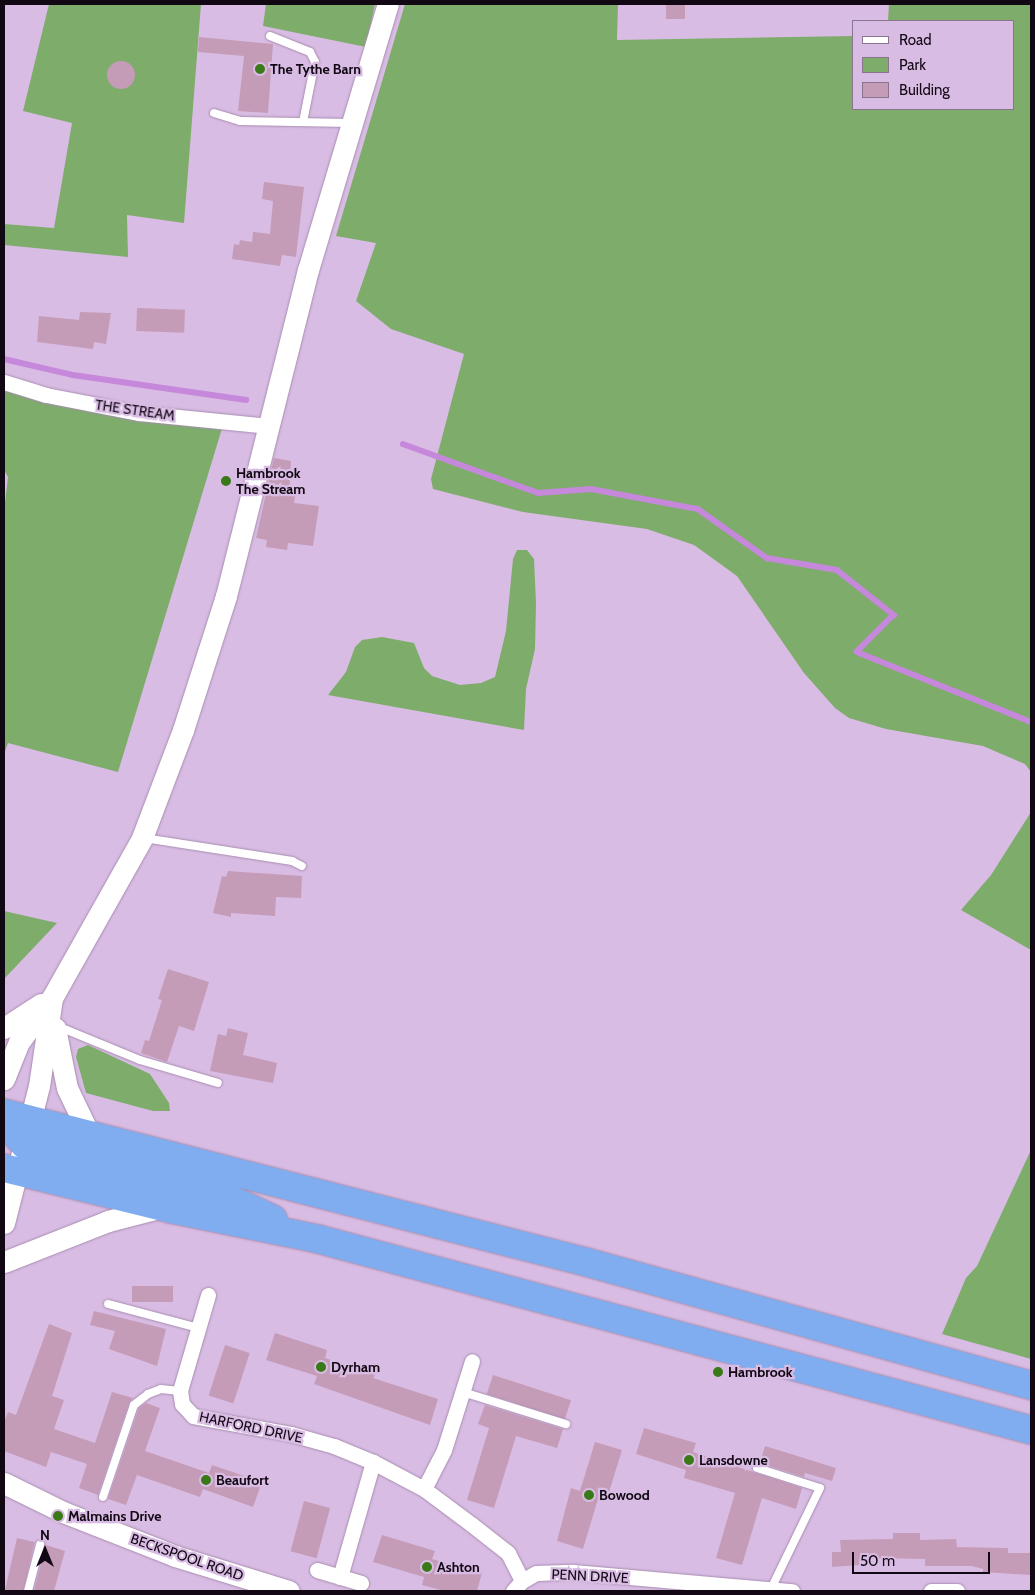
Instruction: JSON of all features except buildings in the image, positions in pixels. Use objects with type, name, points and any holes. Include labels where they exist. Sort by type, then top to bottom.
[{"type":"highway","points":[[4,1113],[16,1152]]},
{"type":"highway","points":[[4,1121],[16,1152],[164,1207],[318,1239],[1031,1430]]},
{"type":"highway","points":[[16,1152],[89,1134],[586,1262],[1031,1385]]},
{"type":"highway","points":[[16,1152],[226,1197],[318,1239]]},
{"type":"main road","points":[[4,1080],[19,1042],[52,998],[142,838],[183,730],[226,596],[308,270],[388,4]]},
{"type":"main road","points":[[52,998],[55,1026],[67,1088],[89,1134]]},
{"type":"main road","points":[[4,1028],[52,998]]},
{"type":"main road","points":[[4,1223],[16,1152],[43,1066],[52,998]]},
{"type":"main road","points":[[4,1262],[108,1220],[164,1207]]},
{"type":"main road","name":"BECKSPOOL ROAD","points":[[4,1483],[68,1514],[244,1585],[289,1591]]},
{"type":"street","name":"THE STREAM","points":[[4,382],[46,395],[139,413],[269,426]]},
{"type":"street","points":[[180,1391],[208,1295]]},
{"type":"street","points":[[424,1489],[444,1450],[472,1361]]},
{"type":"street","name":"HARFORD DRIVE","points":[[180,1391],[182,1404],[193,1416],[292,1434],[334,1446],[373,1462],[424,1489],[508,1553],[518,1586]]},
{"type":"street","points":[[340,1576],[373,1462]]},
{"type":"street","points":[[317,1570],[361,1583]]},
{"type":"street","name":"PENN DRIVE","points":[[518,1586],[536,1574],[573,1572],[729,1589],[792,1591]]},
{"type":"street","points":[[931,1591],[957,1591]]},
{"type":"lane","points":[[270,36],[310,52],[316,62],[303,122]]},
{"type":"lane","points":[[214,113],[240,121],[352,123]]},
{"type":"lane","points":[[142,838],[292,861],[302,866]]},
{"type":"lane","points":[[55,1026],[140,1060],[218,1083]]},
{"type":"lane","points":[[108,1304],[198,1328]]},
{"type":"lane","points":[[103,1496],[134,1405],[148,1394],[161,1389],[180,1391]]},
{"type":"lane","points":[[463,1392],[566,1424]]},
{"type":"lane","points":[[757,1468],[820,1488],[771,1589]]},
{"type":"lane","points":[[28,1591],[40,1545]]},
{"type":"green space","points":[[49,4],[201,4],[184,223],[127,215],[128,257],[4,245],[4,224],[54,228],[72,123],[23,111]]},
{"type":"green space","points":[[266,4],[375,4],[366,47],[263,26]]},
{"type":"green space","points":[[405,4],[618,4],[617,40],[852,36],[852,110],[1015,110],[1015,20],[888,20],[889,4],[1031,4],[1031,772],[1025,764],[983,746],[886,729],[849,718],[835,708],[804,673],[737,576],[694,545],[647,529],[523,512],[433,489],[431,479],[464,354],[391,329],[356,301],[376,243],[336,236]]},
{"type":"green space","points":[[4,391],[223,425],[118,772],[8,743],[4,754],[4,511],[8,477],[4,470]]},
{"type":"green space","points":[[517,550],[527,550],[534,559],[536,603],[535,649],[526,689],[524,730],[328,695],[346,672],[355,647],[362,640],[382,637],[414,643],[424,668],[432,676],[460,685],[481,683],[495,677],[506,631],[513,559]]},
{"type":"green space","points":[[1031,812],[1031,950],[961,910],[991,875]]},
{"type":"green space","points":[[4,911],[57,923],[4,979]]},
{"type":"green space","points":[[88,1045],[150,1074],[169,1103],[170,1111],[153,1111],[86,1093],[76,1057],[78,1049]]},
{"type":"green space","points":[[1031,1150],[1031,1359],[942,1334],[966,1278],[977,1266]]},
{"type":"waterway","points":[[4,359],[73,375],[246,400]]},
{"type":"waterway","points":[[403,444],[538,493],[591,489],[698,509],[767,558],[837,570],[894,615],[857,652],[1031,722]]},
{"type":"place","name":"The Tythe Barn","points":[[260,69]]},
{"type":"place","name":"Hambrook The Stream","points":[[226,481]]},
{"type":"place","name":"Dyrham","points":[[321,1367]]},
{"type":"place","name":"Hambrook","points":[[718,1372]]},
{"type":"place","name":"Lansdowne","points":[[689,1460]]},
{"type":"place","name":"Beaufort","points":[[206,1480]]},
{"type":"place","name":"Bowood","points":[[589,1495]]},
{"type":"place","name":"Malmains Drive","points":[[58,1516]]},
{"type":"place","name":"Ashton","points":[[427,1567]]}]
